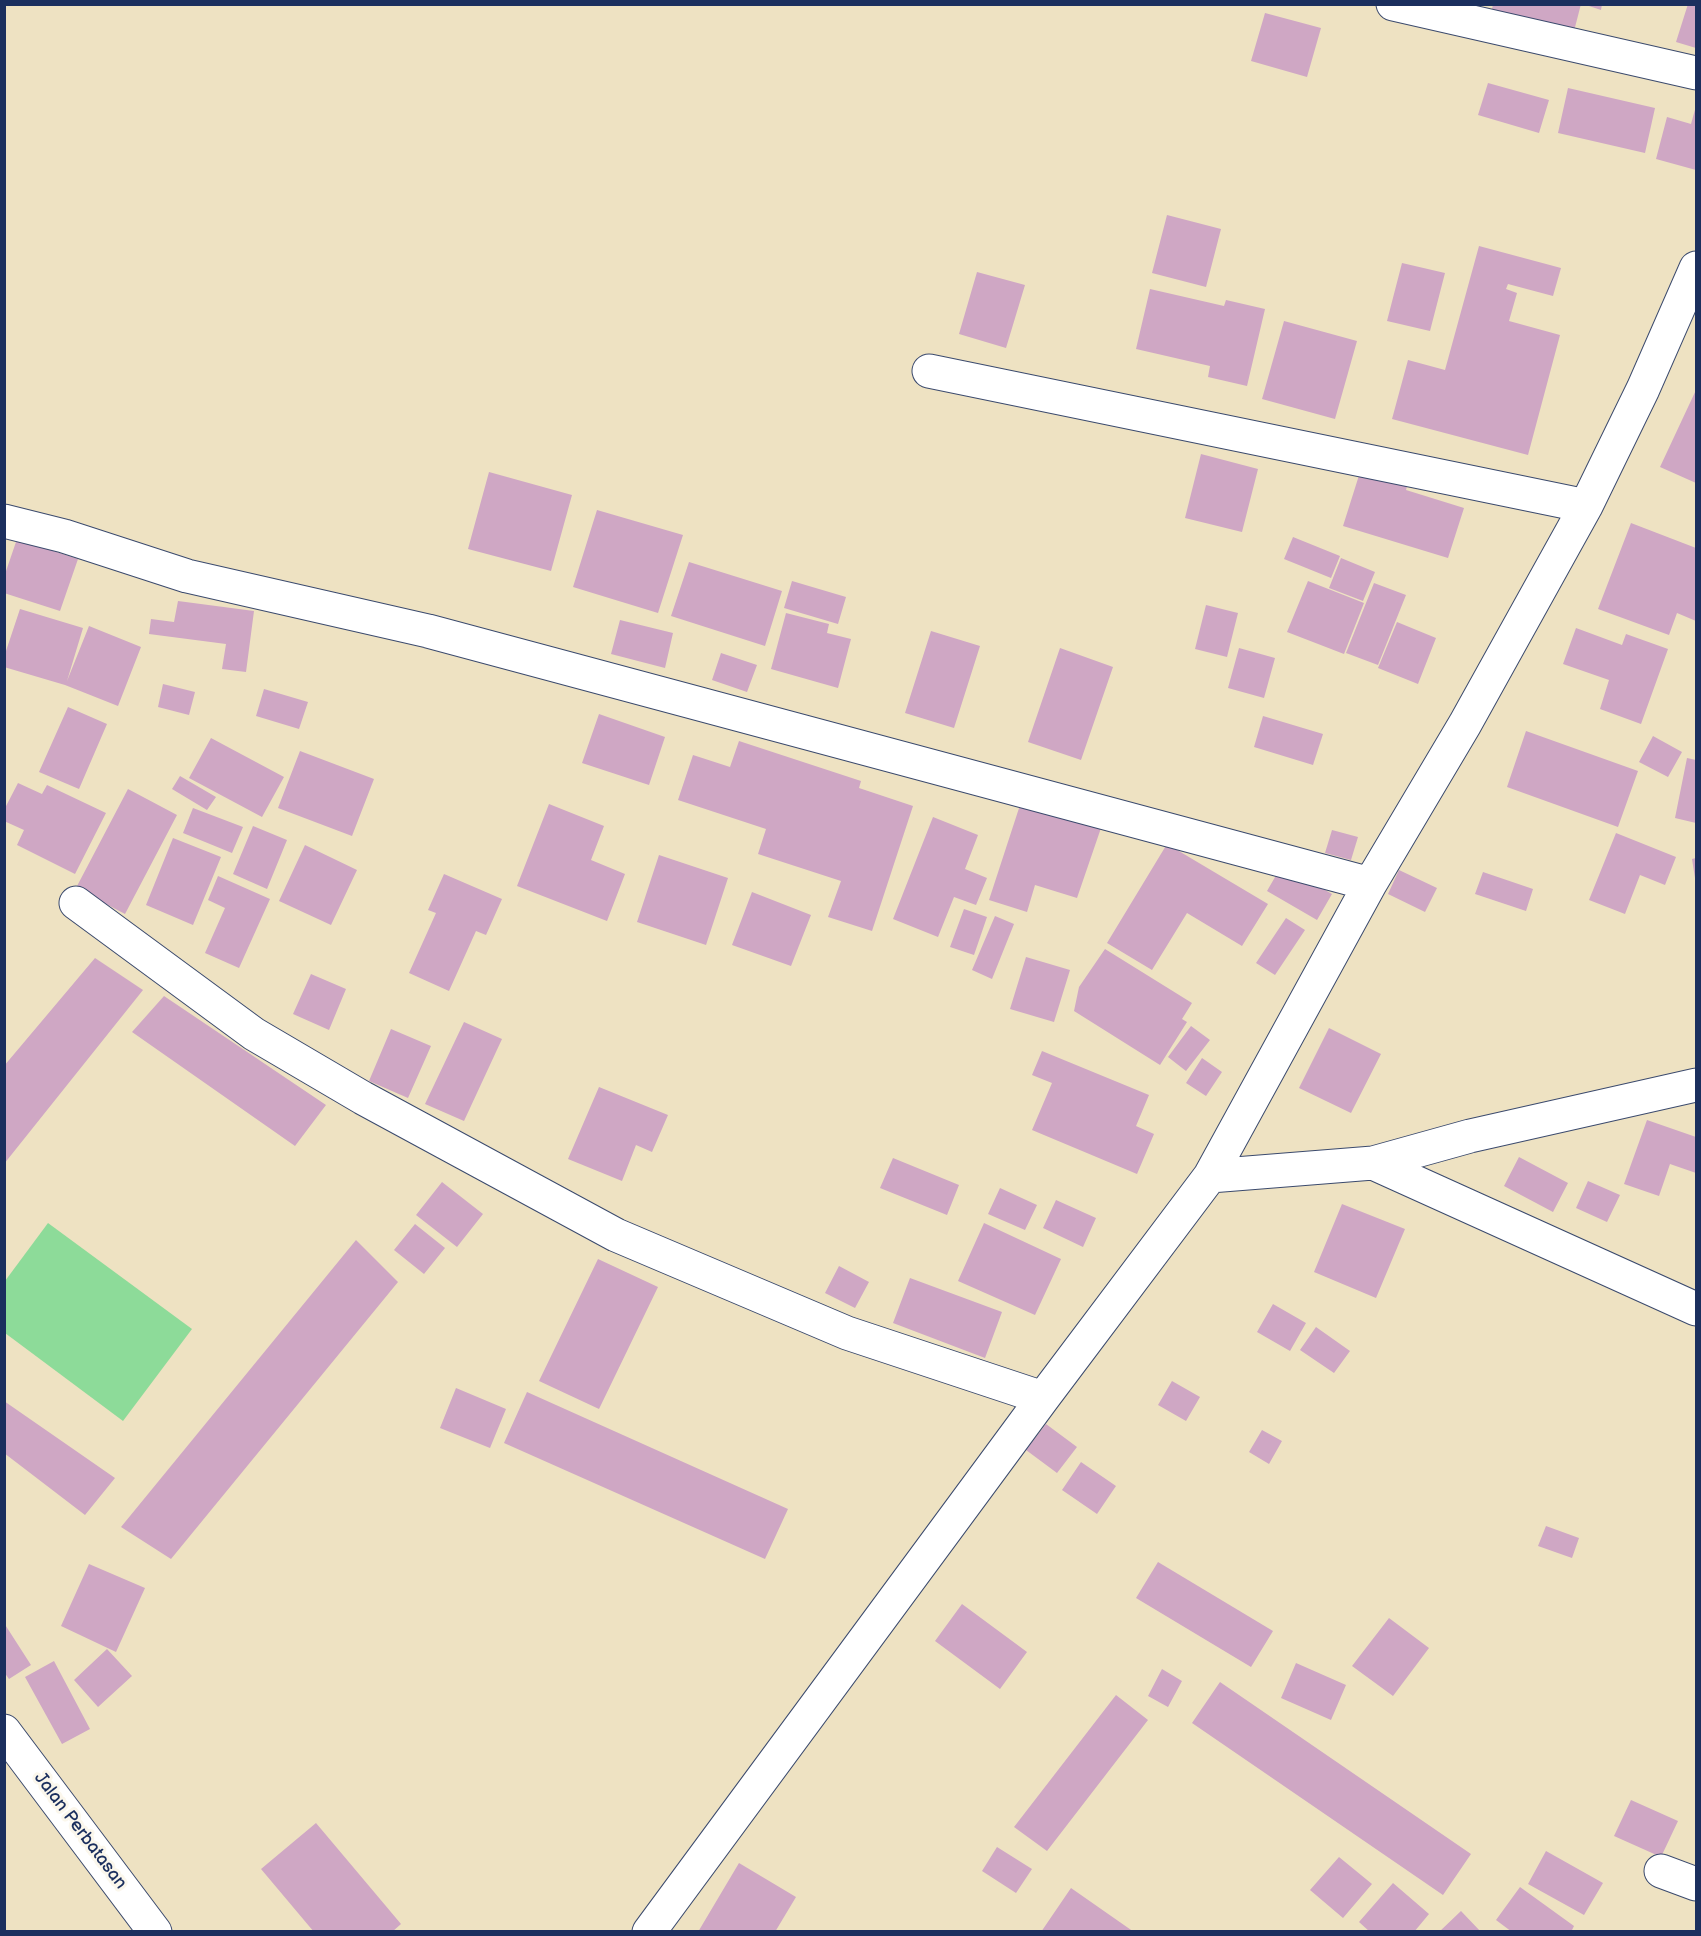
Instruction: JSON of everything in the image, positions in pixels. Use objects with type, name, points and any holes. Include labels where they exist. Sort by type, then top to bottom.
[{"type":"street","points":[[1393,4],[1696,73]]},
{"type":"street","points":[[649,1932],[1042,1398],[1210,1176],[1370,884],[1465,724],[1586,506],[1643,389],[1696,268]]},
{"type":"street","points":[[929,371],[1586,506]]},
{"type":"street","points":[[4,521],[64,536],[187,576],[428,632],[1370,884]]},
{"type":"street","points":[[76,903],[254,1034],[363,1098],[616,1235],[847,1333],[1042,1398]]},
{"type":"street","points":[[1210,1176],[1373,1164],[1470,1136],[1696,1085]]},
{"type":"street","points":[[1373,1164],[1696,1309]]},
{"type":"street","name":"Jalan Perbatasan","points":[[4,1731],[155,1932]]},
{"type":"street","points":[[1661,1870],[1696,1884]]},
{"type":"green space","points":[[48,1223],[192,1329],[123,1421],[5,1333],[5,1281]]},
{"type":"building","points":[[1493,4],[1581,4],[1573,35],[1491,15]]},
{"type":"building","points":[[1583,4],[1602,4],[1601,10]]},
{"type":"building","points":[[1688,4],[1696,4],[1696,48],[1676,42]]},
{"type":"building","points":[[1265,13],[1321,28],[1307,77],[1251,61]]},
{"type":"building","points":[[1488,83],[1549,100],[1539,133],[1478,115]]},
{"type":"building","points":[[1568,88],[1655,108],[1645,153],[1558,133]]},
{"type":"building","points":[[1696,106],[1696,170],[1656,159],[1667,117],[1691,124]]},
{"type":"building","points":[[1167,215],[1221,229],[1206,287],[1152,273]]},
{"type":"building","points":[[1479,246],[1561,268],[1553,296],[1508,284],[1506,289],[1517,293],[1509,321],[1560,335],[1528,455],[1392,419],[1408,360],[1445,370]]},
{"type":"building","points":[[1402,263],[1445,273],[1430,331],[1387,321]]},
{"type":"building","points":[[977,272],[1025,285],[1006,348],[959,334]]},
{"type":"building","points":[[1150,289],[1224,306],[1226,300],[1265,309],[1247,386],[1208,377],[1210,366],[1136,349]]},
{"type":"building","points":[[1284,321],[1357,341],[1335,419],[1262,399]]},
{"type":"building","points":[[1696,390],[1696,483],[1660,467]]},
{"type":"building","points":[[1201,454],[1258,469],[1242,532],[1185,518]]},
{"type":"building","points":[[1361,469],[1408,483],[1406,490],[1464,508],[1448,558],[1343,526]]},
{"type":"building","points":[[489,472],[572,495],[551,571],[468,549]]},
{"type":"building","points":[[597,510],[683,535],[658,613],[573,587]]},
{"type":"building","points":[[1631,523],[1696,548],[1696,621],[1677,613],[1669,635],[1598,609]]},
{"type":"building","points":[[1293,537],[1340,556],[1331,578],[1284,559]]},
{"type":"building","points":[[17,539],[78,559],[60,611],[4,593],[4,577]]},
{"type":"building","points":[[1341,558],[1375,572],[1363,601],[1329,588]]},
{"type":"building","points":[[689,562],[782,591],[765,646],[671,616]]},
{"type":"building","points":[[792,581],[846,597],[838,624],[784,608]]},
{"type":"building","points":[[1308,581],[1364,603],[1344,654],[1287,632]]},
{"type":"building","points":[[1374,583],[1406,595],[1378,665],[1346,653]]},
{"type":"building","points":[[178,601],[254,611],[246,672],[222,669],[226,644],[149,634],[151,619],[174,622]]},
{"type":"building","points":[[1206,605],[1238,613],[1227,657],[1195,649]]},
{"type":"building","points":[[20,609],[83,628],[67,681],[89,626],[141,647],[118,706],[65,685],[4,667],[4,657]]},
{"type":"building","points":[[786,613],[829,624],[827,633],[851,639],[838,688],[771,669]]},
{"type":"building","points":[[620,620],[673,633],[665,668],[611,654]]},
{"type":"building","points":[[1397,622],[1436,638],[1418,684],[1378,668]]},
{"type":"building","points":[[1576,628],[1622,645],[1626,634],[1668,649],[1641,724],[1600,709],[1609,680],[1563,664]]},
{"type":"building","points":[[931,631],[980,646],[954,728],[905,713]]},
{"type":"building","points":[[1060,648],[1113,667],[1081,760],[1028,742]]},
{"type":"building","points":[[1239,648],[1275,658],[1264,698],[1228,688]]},
{"type":"building","points":[[721,653],[757,665],[747,692],[712,680]]},
{"type":"building","points":[[163,684],[195,692],[189,715],[158,707]]},
{"type":"building","points":[[264,689],[308,702],[299,729],[256,716]]},
{"type":"building","points":[[68,707],[107,724],[79,789],[39,772]]},
{"type":"building","points":[[599,714],[665,737],[649,785],[582,763]]},
{"type":"building","points":[[1263,716],[1323,734],[1313,765],[1254,747]]},
{"type":"building","points":[[1526,731],[1638,771],[1618,827],[1507,787]]},
{"type":"building","points":[[1653,736],[1682,752],[1668,777],[1639,762]]},
{"type":"building","points":[[211,738],[284,777],[262,817],[189,778]]},
{"type":"building","points":[[739,741],[861,781],[859,788],[913,806],[872,931],[828,917],[841,881],[758,854],[766,829],[678,800],[693,755],[730,767]]},
{"type":"building","points":[[300,751],[374,779],[352,836],[278,808]]},
{"type":"building","points":[[1687,758],[1696,760],[1696,823],[1675,818]]},
{"type":"building","points":[[180,776],[216,797],[207,810],[172,789]]},
{"type":"building","points":[[18,783],[42,794],[47,785],[106,813],[75,874],[17,845],[24,830],[4,821],[4,810]]},
{"type":"building","points":[[128,789],[177,815],[125,914],[76,888]]},
{"type":"building","points":[[1021,802],[1101,828],[1077,898],[1035,885],[1027,912],[989,900]]},
{"type":"building","points":[[549,804],[604,826],[591,860],[625,874],[607,921],[517,886]]},
{"type":"building","points":[[193,808],[243,827],[232,853],[183,833]]},
{"type":"building","points":[[933,817],[978,835],[965,869],[987,878],[976,905],[954,897],[938,937],[893,919]]},
{"type":"building","points":[[253,826],[287,840],[267,889],[233,874]]},
{"type":"building","points":[[1332,830],[1358,837],[1351,860],[1325,853]]},
{"type":"building","points":[[1616,833],[1676,857],[1665,885],[1640,875],[1625,914],[1589,900]]},
{"type":"building","points":[[173,838],[221,857],[193,925],[146,905]]},
{"type":"building","points":[[1167,844],[1268,904],[1242,946],[1187,913],[1152,970],[1107,943]]},
{"type":"building","points":[[305,845],[357,870],[331,925],[279,901]]},
{"type":"building","points":[[659,855],[728,878],[706,945],[637,922]]},
{"type":"building","points":[[1696,858],[1696,878],[1695,878],[1692,859]]},
{"type":"building","points":[[1282,865],[1332,894],[1317,920],[1267,891]]},
{"type":"building","points":[[1399,870],[1437,888],[1425,912],[1388,894]]},
{"type":"building","points":[[1483,872],[1533,889],[1526,911],[1475,894]]},
{"type":"building","points":[[444,874],[502,899],[486,935],[476,931],[449,991],[409,973],[436,913],[428,910]]},
{"type":"building","points":[[218,876],[270,899],[239,968],[205,953],[225,908],[208,900]]},
{"type":"building","points":[[752,892],[811,915],[791,966],[732,945]]},
{"type":"building","points":[[964,909],[987,917],[974,955],[950,947]]},
{"type":"building","points":[[995,916],[1014,924],[992,979],[972,970]]},
{"type":"building","points":[[1286,918],[1305,930],[1275,975],[1256,963]]},
{"type":"building","points":[[1105,949],[1192,1003],[1182,1019],[1187,1022],[1160,1065],[1074,1011],[1079,987]]},
{"type":"building","points":[[1026,957],[1070,970],[1054,1022],[1010,1009]]},
{"type":"building","points":[[95,958],[143,990],[4,1164],[4,1066]]},
{"type":"building","points":[[311,974],[346,989],[329,1030],[293,1014]]},
{"type":"building","points":[[164,996],[326,1105],[295,1146],[132,1032]]},
{"type":"building","points":[[464,1022],[502,1039],[464,1121],[425,1104]]},
{"type":"building","points":[[1191,1026],[1210,1040],[1186,1071],[1168,1057]]},
{"type":"building","points":[[1329,1028],[1381,1054],[1351,1113],[1299,1088]]},
{"type":"building","points":[[391,1029],[431,1046],[408,1098],[369,1081]]},
{"type":"building","points":[[1042,1051],[1149,1095],[1136,1126],[1154,1134],[1137,1174],[1032,1130],[1052,1083],[1032,1075]]},
{"type":"building","points":[[1202,1058],[1222,1072],[1206,1096],[1186,1083]]},
{"type":"building","points":[[599,1087],[668,1115],[652,1152],[636,1145],[622,1181],[568,1159]]},
{"type":"building","points":[[1647,1120],[1696,1137],[1696,1173],[1670,1164],[1659,1196],[1624,1184]]},
{"type":"building","points":[[1519,1157],[1568,1183],[1553,1212],[1504,1186]]},
{"type":"building","points":[[893,1158],[959,1185],[947,1215],[880,1188]]},
{"type":"building","points":[[1588,1181],[1620,1195],[1607,1222],[1576,1208]]},
{"type":"building","points":[[442,1182],[483,1214],[457,1247],[416,1215]]},
{"type":"building","points":[[1000,1188],[1037,1205],[1025,1230],[988,1214]]},
{"type":"building","points":[[1056,1200],[1096,1218],[1083,1247],[1043,1228]]},
{"type":"building","points":[[1342,1204],[1405,1229],[1376,1298],[1314,1272]]},
{"type":"building","points":[[984,1223],[1061,1259],[1035,1315],[958,1281]]},
{"type":"building","points":[[415,1224],[445,1248],[424,1274],[394,1250]]},
{"type":"building","points":[[356,1240],[398,1282],[171,1559],[121,1527]]},
{"type":"building","points":[[598,1259],[658,1287],[599,1409],[539,1381]]},
{"type":"building","points":[[839,1266],[869,1282],[855,1308],[825,1293]]},
{"type":"building","points":[[910,1278],[1002,1312],[985,1358],[893,1323]]},
{"type":"building","points":[[1273,1304],[1306,1323],[1290,1351],[1257,1332]]},
{"type":"building","points":[[1316,1327],[1350,1351],[1334,1373],[1300,1350]]},
{"type":"building","points":[[1172,1381],[1200,1397],[1186,1421],[1158,1405]]},
{"type":"building","points":[[456,1388],[506,1409],[490,1448],[440,1428]]},
{"type":"building","points":[[527,1392],[788,1509],[765,1559],[504,1443]]},
{"type":"building","points":[[4,1401],[115,1478],[85,1515],[4,1453]]},
{"type":"building","points":[[1046,1424],[1077,1447],[1057,1473],[1026,1450]]},
{"type":"building","points":[[1262,1430],[1282,1441],[1269,1464],[1249,1452]]},
{"type":"building","points":[[1081,1462],[1116,1486],[1097,1514],[1062,1490]]},
{"type":"building","points":[[1546,1526],[1579,1538],[1572,1558],[1538,1546]]},
{"type":"building","points":[[1158,1562],[1273,1631],[1251,1667],[1136,1598]]},
{"type":"building","points":[[89,1564],[145,1588],[116,1652],[61,1626]]},
{"type":"building","points":[[962,1604],[1027,1652],[1000,1689],[935,1641]]},
{"type":"building","points":[[1389,1618],[1429,1648],[1393,1696],[1352,1666]]},
{"type":"building","points":[[4,1623],[31,1665],[9,1679],[4,1672]]},
{"type":"building","points":[[107,1649],[132,1676],[98,1707],[74,1680]]},
{"type":"building","points":[[54,1661],[90,1729],[62,1744],[25,1677]]},
{"type":"building","points":[[1296,1663],[1346,1685],[1331,1720],[1281,1698]]},
{"type":"building","points":[[1162,1669],[1182,1681],[1168,1707],[1148,1696]]},
{"type":"building","points":[[1220,1682],[1471,1854],[1443,1895],[1192,1723]]},
{"type":"building","points":[[1116,1695],[1148,1720],[1047,1851],[1014,1827]]},
{"type":"building","points":[[1631,1800],[1678,1821],[1661,1857],[1614,1836]]},
{"type":"building","points":[[316,1823],[401,1924],[392,1932],[314,1932],[261,1869]]},
{"type":"building","points":[[997,1847],[1032,1869],[1016,1893],[982,1871]]},
{"type":"building","points":[[1546,1851],[1603,1883],[1584,1915],[1528,1884]]},
{"type":"building","points":[[1339,1857],[1372,1884],[1343,1918],[1310,1890]]},
{"type":"building","points":[[739,1863],[796,1897],[775,1932],[698,1932]]},
{"type":"building","points":[[1393,1883],[1429,1914],[1414,1932],[1370,1932],[1359,1922]]},
{"type":"building","points":[[1520,1887],[1574,1926],[1571,1932],[1512,1932],[1496,1920]]},
{"type":"building","points":[[1071,1888],[1134,1932],[1041,1932]]},
{"type":"building","points":[[1461,1911],[1481,1932],[1439,1932]]}]
